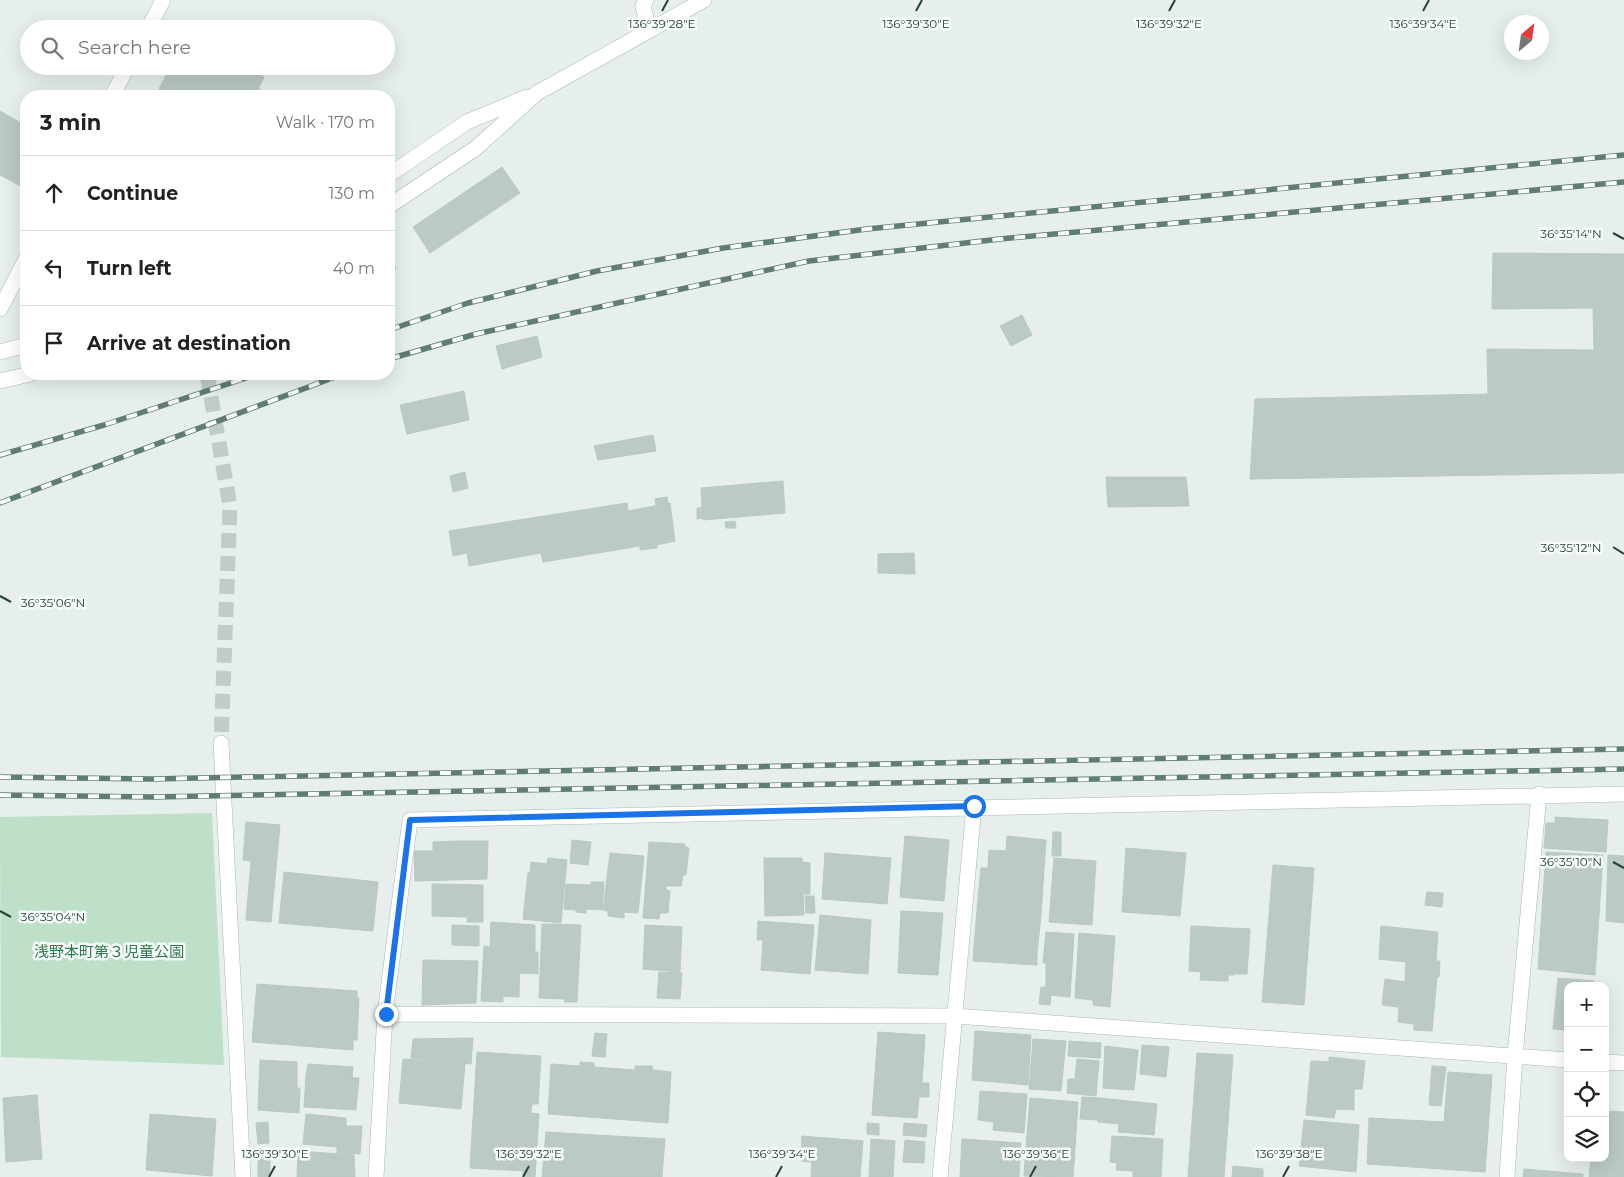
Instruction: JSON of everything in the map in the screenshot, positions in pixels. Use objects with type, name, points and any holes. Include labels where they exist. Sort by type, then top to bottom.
[{"type":"street","points":[[153,20],[163,0]]},
{"type":"street","points":[[646,0],[643,6],[649,30]]},
{"type":"street","points":[[395,170],[468,122],[537,93],[704,0]]},
{"type":"street","points":[[115,90],[123,75]]},
{"type":"street","points":[[395,202],[476,148],[537,93]]},
{"type":"street","points":[[0,309],[20,271]]},
{"type":"street","points":[[0,352],[20,347]]},
{"type":"street","points":[[0,381],[20,376]]},
{"type":"street","points":[[221,743],[244,1177]]},
{"type":"street","points":[[376,1177],[386,1014],[410,820],[974,806],[1539,794],[1624,794]]},
{"type":"street","points":[[1508,1177],[1515,1056],[1539,794]]},
{"type":"street","points":[[940,1177],[974,806]]},
{"type":"street","points":[[386,1014],[955,1016],[1564,1060]]},
{"type":"street","points":[[1609,1062],[1624,1063]]},
{"type":"green space","name":"浅野本町第３児童公園","points":[[212,813],[224,1065],[1,1057],[0,817]]},
{"type":"building","points":[[166,75],[260,75],[264,77],[258,89],[260,90],[159,89]]},
{"type":"building","points":[[0,111],[20,123],[20,186],[0,175]]},
{"type":"building","points":[[502,167],[520,193],[430,253],[413,227]]},
{"type":"building","points":[[1493,253],[1624,254],[1624,473],[1250,479],[1255,399],[1488,394],[1487,349],[1594,350],[1593,308],[1492,309]]},
{"type":"building","points":[[1022,315],[1032,335],[1011,346],[1000,326]]},
{"type":"building","points":[[537,336],[542,357],[502,369],[496,346]]},
{"type":"building","points":[[464,391],[469,420],[407,434],[400,405]]},
{"type":"building","points":[[653,435],[656,451],[598,460],[594,446]]},
{"type":"building","points":[[465,472],[468,488],[453,492],[450,476]]},
{"type":"building","points":[[1106,477],[1186,477],[1189,506],[1108,507]]},
{"type":"building","points":[[783,481],[785,513],[697,519],[697,508],[702,508],[701,488]]},
{"type":"building","points":[[667,497],[668,504],[656,505],[655,499]]},
{"type":"building","points":[[627,503],[628,511],[670,503],[675,541],[657,545],[657,548],[640,550],[640,546],[543,562],[541,553],[469,566],[467,553],[453,556],[449,531]]},
{"type":"building","points":[[735,521],[736,528],[726,528],[725,522]]},
{"type":"building","points":[[914,553],[915,574],[878,573],[878,554]]},
{"type":"building","points":[[1555,817],[1608,820],[1606,852],[1544,848],[1546,823],[1555,823]]},
{"type":"building","points":[[246,822],[280,825],[271,922],[246,920],[251,861],[243,860]]},
{"type":"building","points":[[1053,832],[1061,832],[1061,856],[1052,856]]},
{"type":"building","points":[[905,836],[949,840],[944,901],[900,897]]},
{"type":"building","points":[[1007,836],[1046,840],[1041,915],[977,909],[981,868],[988,868],[989,850],[1006,851]]},
{"type":"building","points":[[572,840],[591,842],[588,865],[570,863]]},
{"type":"building","points":[[488,841],[487,879],[415,881],[414,851],[433,851],[433,842]]},
{"type":"building","points":[[649,842],[685,844],[685,847],[689,848],[686,875],[683,875],[681,886],[666,886],[666,890],[670,891],[668,913],[660,913],[659,919],[643,918]]},
{"type":"building","points":[[1126,848],[1186,853],[1180,916],[1122,912]]},
{"type":"building","points":[[1546,852],[1603,855],[1595,975],[1538,969]]},
{"type":"building","points":[[610,853],[644,856],[638,913],[624,912],[624,918],[608,916],[608,911],[603,910]]},
{"type":"building","points":[[825,853],[891,858],[887,904],[822,899]]},
{"type":"building","points":[[1608,855],[1624,856],[1624,923],[1606,921]]},
{"type":"building","points":[[548,858],[567,860],[561,923],[523,919],[531,862],[547,864]]},
{"type":"building","points":[[764,858],[802,858],[802,862],[810,863],[810,894],[803,894],[804,915],[765,916]]},
{"type":"building","points":[[1054,858],[1096,861],[1092,925],[1049,922]]},
{"type":"building","points":[[1273,865],[1314,868],[1304,1005],[1262,1002]]},
{"type":"building","points":[[284,872],[378,882],[373,931],[279,923]]},
{"type":"building","points":[[591,882],[604,882],[602,910],[586,909],[586,913],[564,909],[566,884],[591,885]]},
{"type":"building","points":[[432,884],[483,885],[483,922],[467,922],[468,917],[432,916]]},
{"type":"building","points":[[1427,892],[1443,893],[1442,907],[1425,905]]},
{"type":"building","points":[[805,896],[814,896],[815,913],[806,913]]},
{"type":"building","points":[[977,910],[1041,916],[1037,953],[974,947]]},
{"type":"building","points":[[901,911],[943,913],[938,975],[898,973]]},
{"type":"building","points":[[820,915],[871,920],[868,974],[815,970]]},
{"type":"building","points":[[758,921],[814,925],[810,974],[761,970],[763,940],[757,940]]},
{"type":"building","points":[[491,922],[535,925],[535,952],[520,951],[519,997],[503,996],[503,1002],[481,1001],[484,946],[490,947]]},
{"type":"building","points":[[542,924],[581,925],[577,1002],[565,1002],[564,999],[539,998]]},
{"type":"building","points":[[452,925],[479,926],[479,946],[452,945]]},
{"type":"building","points":[[645,925],[682,927],[680,972],[643,969]]},
{"type":"building","points":[[1191,926],[1250,929],[1247,974],[1228,975],[1228,981],[1200,980],[1201,972],[1189,971]]},
{"type":"building","points":[[1381,926],[1438,932],[1436,961],[1440,961],[1432,1031],[1414,1030],[1414,1024],[1398,1022],[1399,1007],[1382,1005],[1385,979],[1405,982],[1406,962],[1379,959]]},
{"type":"building","points":[[1046,932],[1074,934],[1070,997],[1051,995],[1050,1005],[1039,1004],[1041,987],[1046,987],[1046,963],[1043,963]]},
{"type":"building","points":[[1079,933],[1115,936],[1110,1007],[1093,1005],[1093,1000],[1075,998]]},
{"type":"building","points":[[974,947],[1037,953],[1037,965],[973,961]]},
{"type":"building","points":[[521,951],[538,952],[538,974],[520,973]]},
{"type":"building","points":[[423,960],[478,961],[476,1003],[422,1005]]},
{"type":"building","points":[[659,972],[682,973],[680,999],[657,998]]},
{"type":"building","points":[[1558,978],[1594,981],[1564,982],[1564,1030],[1553,1029]]},
{"type":"building","points":[[257,984],[357,991],[357,998],[359,998],[357,1040],[353,1040],[353,1050],[252,1042]]},
{"type":"building","points":[[975,1031],[1031,1035],[1028,1085],[972,1080]]},
{"type":"building","points":[[878,1032],[925,1035],[922,1083],[929,1083],[929,1097],[919,1097],[917,1118],[872,1115]]},
{"type":"building","points":[[595,1033],[607,1034],[605,1057],[592,1056]]},
{"type":"building","points":[[473,1038],[471,1064],[411,1058],[413,1039]]},
{"type":"building","points":[[1033,1039],[1066,1041],[1061,1091],[1029,1089]]},
{"type":"building","points":[[1069,1041],[1101,1043],[1100,1058],[1068,1056]]},
{"type":"building","points":[[1142,1045],[1169,1047],[1166,1077],[1140,1074]]},
{"type":"building","points":[[1105,1046],[1138,1050],[1134,1090],[1103,1088]]},
{"type":"building","points":[[477,1052],[541,1056],[538,1104],[532,1104],[531,1113],[539,1114],[535,1177],[523,1176],[523,1171],[470,1168]]},
{"type":"building","points":[[1197,1053],[1233,1055],[1224,1177],[1188,1177]]},
{"type":"building","points":[[1329,1057],[1365,1061],[1362,1089],[1354,1089],[1354,1110],[1336,1109],[1334,1118],[1306,1115],[1311,1061],[1329,1062]]},
{"type":"building","points":[[403,1059],[465,1063],[461,1109],[399,1103]]},
{"type":"building","points":[[1077,1059],[1099,1061],[1096,1096],[1067,1093],[1068,1079],[1075,1079]]},
{"type":"building","points":[[260,1060],[297,1062],[297,1088],[300,1088],[299,1113],[258,1110]]},
{"type":"building","points":[[580,1062],[594,1063],[594,1067],[635,1070],[635,1066],[652,1066],[653,1070],[671,1072],[668,1123],[548,1114],[551,1064],[580,1066]]},
{"type":"building","points":[[308,1064],[353,1067],[352,1078],[306,1075]]},
{"type":"building","points":[[1432,1066],[1446,1067],[1441,1106],[1429,1105]]},
{"type":"building","points":[[1448,1072],[1492,1075],[1485,1172],[1367,1164],[1369,1118],[1444,1122]]},
{"type":"building","points":[[306,1075],[359,1078],[356,1110],[304,1107]]},
{"type":"building","points":[[980,1091],[1027,1094],[1024,1133],[993,1130],[994,1122],[978,1120]]},
{"type":"building","points":[[37,1095],[42,1159],[6,1162],[3,1098]]},
{"type":"building","points":[[1082,1097],[1100,1098],[1098,1120],[1080,1119]]},
{"type":"building","points":[[1030,1098],[1078,1102],[1074,1164],[1025,1160]]},
{"type":"building","points":[[1100,1098],[1157,1104],[1154,1135],[1118,1132],[1119,1124],[1098,1122]]},
{"type":"building","points":[[1609,1111],[1624,1112],[1624,1177],[1589,1177],[1591,1162],[1609,1162]]},
{"type":"building","points":[[150,1114],[216,1119],[212,1176],[146,1170]]},
{"type":"building","points":[[306,1114],[346,1118],[346,1126],[362,1126],[360,1154],[337,1153],[337,1147],[303,1144]]},
{"type":"building","points":[[1304,1120],[1359,1125],[1356,1172],[1299,1166]]},
{"type":"building","points":[[268,1122],[269,1143],[258,1144],[256,1123]]},
{"type":"building","points":[[867,1123],[879,1124],[879,1135],[867,1134]]},
{"type":"building","points":[[904,1123],[927,1125],[926,1137],[903,1135]]},
{"type":"building","points":[[546,1132],[665,1139],[662,1177],[542,1177]]},
{"type":"building","points":[[802,1136],[863,1141],[860,1177],[811,1177],[812,1162],[801,1161]]},
{"type":"building","points":[[1112,1136],[1163,1139],[1161,1177],[1133,1177],[1133,1171],[1116,1170],[1117,1163],[1110,1162]]},
{"type":"building","points":[[871,1139],[895,1141],[893,1177],[869,1177]]},
{"type":"building","points":[[962,1139],[1021,1143],[1019,1177],[960,1177]]},
{"type":"building","points":[[905,1140],[925,1142],[924,1163],[903,1162]]},
{"type":"building","points":[[270,1148],[270,1177],[258,1177],[258,1149]]},
{"type":"building","points":[[298,1151],[354,1155],[355,1177],[297,1177]]},
{"type":"building","points":[[300,1155],[352,1160],[351,1177],[298,1177]]},
{"type":"building","points":[[1025,1160],[1074,1164],[1073,1177],[1024,1176]]},
{"type":"building","points":[[1233,1166],[1263,1169],[1263,1177],[1232,1177]]},
{"type":"building","points":[[1524,1169],[1583,1174],[1583,1177],[1523,1177]]},
{"type":"tunnel","points":[[208,380],[230,506],[221,743]]},
{"type":"railway","points":[[395,328],[468,303],[597,271],[723,248],[867,229],[1624,155]]},
{"type":"railway","points":[[395,357],[476,334],[809,261],[1000,239],[1624,182]]},
{"type":"railway","points":[[0,455],[104,425],[240,380]]},
{"type":"railway","points":[[0,503],[327,380]]},
{"type":"railway","points":[[0,777],[151,779],[1624,749]]},
{"type":"railway","points":[[0,795],[153,797],[1624,769]]},
{"type":"route","points":[[386,1014],[410,820],[974,806]]}]
